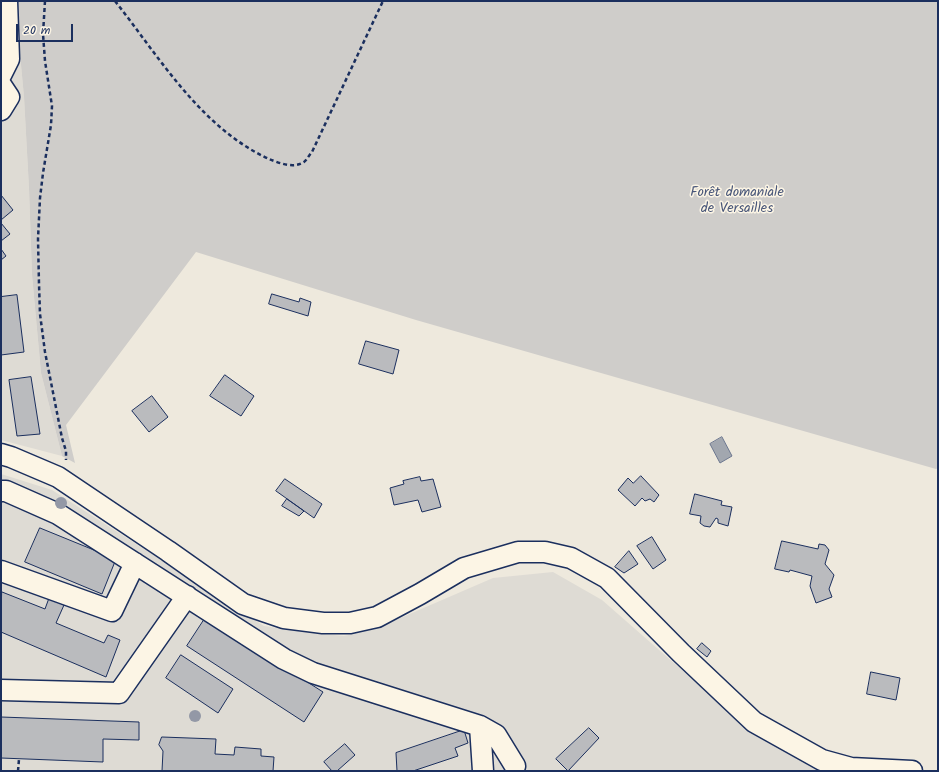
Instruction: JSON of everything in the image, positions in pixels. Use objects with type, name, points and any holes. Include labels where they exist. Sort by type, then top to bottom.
[{"type":"street","points":[[1,75],[9,59],[7,1]]},
{"type":"street","points":[[1,85],[9,97],[1,110]]},
{"type":"street","points":[[1,454],[18,459],[58,477],[168,551],[243,604],[284,618],[323,623],[350,623],[377,616],[420,594],[464,568],[511,554],[518,552],[545,552],[571,558],[607,578],[681,653],[754,722],[822,760],[851,768],[912,771]]},
{"type":"street","points":[[1,491],[6,491],[58,514],[284,659],[312,673],[480,726],[496,735],[514,769]]},
{"type":"street","points":[[1,571],[112,611],[135,563]]},
{"type":"street","points":[[1,690],[119,693],[187,596]]},
{"type":"street","points":[[480,726],[483,771]]},
{"type":"path","points":[[46,1],[44,40],[45,60],[52,106],[51,125],[40,198],[38,239],[40,314],[45,352],[62,438],[66,450],[66,464]]},
{"type":"path","points":[[115,1],[173,77],[215,123],[237,141],[258,154],[286,165],[296,165],[304,162],[312,152],[383,1]]},
{"type":"path","points":[[18,771],[19,759]]},
{"type":"shaded area","points":[[1,1],[15,1],[24,97],[32,275],[41,373],[62,456],[1,440]]},
{"type":"shaded area","points":[[722,437],[732,456],[720,463],[710,444]]},
{"type":"shaded area","points":[[1,474],[52,490],[264,626],[344,636],[375,629],[493,578],[553,572],[602,600],[755,734],[813,768],[823,771],[1,771]]},
{"type":"green space","name":"Forêt domaniale de Versailles","points":[[15,1],[938,1],[938,468],[936,469],[416,320],[196,252],[66,425],[75,463],[62,456],[41,373],[32,275],[24,97]]},
{"type":"building","points":[[1,195],[13,210],[1,220]]},
{"type":"building","points":[[1,223],[10,234],[1,241]]},
{"type":"building","points":[[1,249],[6,256],[1,260]]},
{"type":"building","points":[[272,294],[299,302],[300,298],[311,302],[308,316],[269,304]]},
{"type":"building","points":[[17,295],[24,352],[1,355],[1,297]]},
{"type":"building","points":[[366,341],[399,350],[393,374],[359,364]]},
{"type":"building","points":[[225,375],[254,396],[241,416],[210,396]]},
{"type":"building","points":[[31,377],[40,434],[17,436],[9,380]]},
{"type":"building","points":[[152,396],[168,417],[149,432],[132,411]]},
{"type":"building","points":[[641,476],[659,495],[654,502],[650,499],[645,501],[642,498],[635,506],[618,490],[628,478],[633,483]]},
{"type":"building","points":[[420,477],[421,481],[433,479],[441,507],[422,512],[418,500],[394,505],[390,488],[404,484],[403,481]]},
{"type":"building","points":[[285,479],[322,504],[314,518],[276,491]]},
{"type":"building","points":[[695,494],[722,501],[721,505],[732,507],[728,526],[718,523],[718,519],[716,518],[710,527],[704,526],[700,523],[701,516],[690,514]]},
{"type":"building","points":[[287,499],[304,511],[299,516],[282,506]]},
{"type":"building","points":[[40,528],[116,559],[102,594],[25,562]]},
{"type":"building","points":[[652,537],[666,560],[653,569],[637,546]]},
{"type":"building","points":[[782,541],[818,549],[819,544],[825,545],[829,550],[825,564],[834,575],[829,589],[832,597],[816,603],[810,586],[812,576],[790,570],[789,572],[775,569]]},
{"type":"building","points":[[629,551],[638,564],[624,573],[615,567]]},
{"type":"building","points":[[2,592],[45,609],[49,598],[64,605],[56,623],[104,643],[108,635],[120,640],[106,677],[1,632]]},
{"type":"building","points":[[206,617],[323,692],[304,722],[187,646]]},
{"type":"building","points":[[702,643],[711,651],[707,657],[697,649]]},
{"type":"building","points":[[181,655],[233,689],[218,713],[166,678]]},
{"type":"building","points":[[871,672],[900,678],[896,700],[867,694]]},
{"type":"building","points":[[1,717],[139,722],[139,740],[103,739],[103,762],[1,758]]},
{"type":"building","points":[[589,728],[599,738],[568,771],[556,759]]},
{"type":"building","points":[[464,730],[468,743],[455,748],[458,756],[413,771],[397,771],[396,753]]},
{"type":"building","points":[[162,737],[216,739],[215,754],[234,755],[235,747],[261,749],[261,756],[274,757],[273,771],[162,771],[163,751],[159,745]]},
{"type":"building","points":[[345,744],[355,755],[337,771],[332,771],[324,762]]}]
